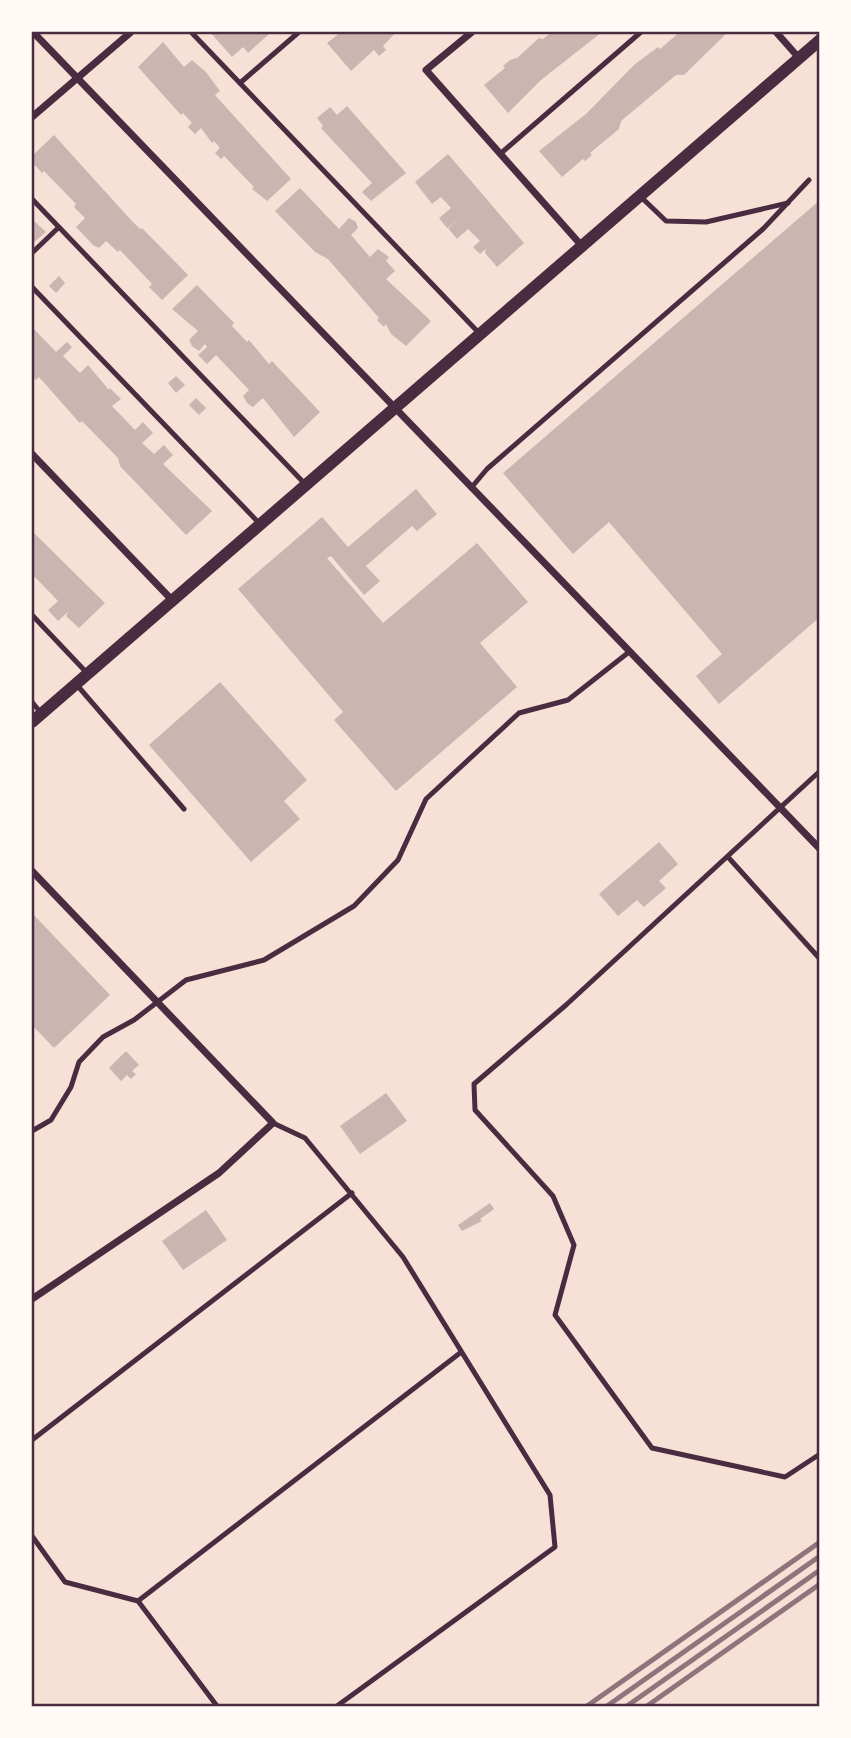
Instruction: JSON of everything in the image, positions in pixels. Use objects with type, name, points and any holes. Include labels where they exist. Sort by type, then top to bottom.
[{"type":"street","points":[[33,32],[820,849]]},
{"type":"street","points":[[32,117],[131,32]]},
{"type":"street","points":[[472,32],[426,70],[581,245]]},
{"type":"street","points":[[776,32],[799,58]]},
{"type":"street","points":[[37,717],[820,40]]},
{"type":"street","points":[[32,453],[173,600]]},
{"type":"street","points":[[32,872],[273,1123],[219,1173],[32,1299]]},
{"type":"lane","points":[[191,32],[479,333]]},
{"type":"lane","points":[[240,83],[299,32]]},
{"type":"lane","points":[[499,154],[641,32]]},
{"type":"lane","points":[[471,488],[487,469],[763,229],[809,180]]},
{"type":"lane","points":[[639,195],[666,221],[706,222],[789,202]]},
{"type":"lane","points":[[32,199],[306,485]]},
{"type":"lane","points":[[32,253],[58,228]]},
{"type":"lane","points":[[32,287],[260,524]]},
{"type":"lane","points":[[32,615],[87,673]]},
{"type":"lane","points":[[32,1131],[51,1119],[71,1087],[79,1062],[103,1037],[134,1020],[186,980],[264,960],[354,906],[398,860],[426,799],[519,713],[568,700],[629,652]]},
{"type":"lane","points":[[76,683],[184,809]]},
{"type":"lane","points":[[32,702],[37,717]]},
{"type":"lane","points":[[820,771],[782,809],[566,1005],[474,1084],[475,1110],[553,1196],[574,1245],[555,1315],[652,1448],[727,1466],[785,1476],[820,1454]]},
{"type":"lane","points":[[728,857],[820,959]]},
{"type":"lane","points":[[273,1123],[305,1138],[403,1257],[550,1496],[555,1547],[337,1706]]},
{"type":"lane","points":[[32,1440],[352,1194]]},
{"type":"lane","points":[[138,1601],[460,1353]]},
{"type":"lane","points":[[32,1536],[65,1582],[138,1601],[217,1706]]},
{"type":"building","points":[[210,32],[269,34],[248,53],[243,47],[232,57]]},
{"type":"building","points":[[341,32],[396,32],[383,46],[386,50],[379,56],[374,50],[351,71],[327,43]]},
{"type":"building","points":[[552,32],[602,32],[541,80],[508,113],[484,85],[505,68],[503,66],[510,60],[517,58],[539,38],[543,39]]},
{"type":"building","points":[[680,32],[728,32],[684,75],[676,75],[621,121],[619,129],[590,153],[592,155],[562,177],[539,151],[586,114],[634,65],[658,47],[660,49]]},
{"type":"building","points":[[163,42],[184,67],[192,60],[206,72],[220,91],[215,95],[291,179],[267,201],[252,189],[254,187],[224,156],[221,159],[215,153],[220,148],[214,141],[212,143],[201,128],[195,134],[188,127],[192,123],[183,113],[181,115],[138,67]]},
{"type":"building","points":[[347,106],[406,173],[371,201],[362,192],[372,183],[321,128],[323,126],[317,118],[330,107],[337,115]]},
{"type":"building","points":[[54,135],[130,219],[188,275],[162,300],[149,287],[152,284],[120,250],[118,252],[106,241],[99,248],[93,245],[76,227],[85,218],[74,207],[76,204],[32,162],[32,156]]},
{"type":"building","points":[[448,154],[524,243],[497,267],[485,253],[486,249],[480,254],[473,247],[480,241],[468,229],[457,239],[448,228],[459,219],[447,228],[439,218],[451,208],[441,197],[432,204],[415,182]]},
{"type":"building","points":[[300,188],[339,229],[349,218],[356,222],[358,228],[351,235],[370,257],[378,249],[389,257],[386,261],[395,271],[386,279],[431,321],[406,346],[391,334],[386,324],[384,327],[377,320],[379,318],[328,259],[315,252],[275,211]]},
{"type":"building","points":[[820,200],[820,617],[719,704],[696,676],[722,654],[609,522],[573,554],[503,473]]},
{"type":"building","points":[[32,219],[46,232],[33,243],[32,242]]},
{"type":"building","points":[[59,276],[65,283],[56,293],[49,286]]},
{"type":"building","points":[[197,285],[234,323],[232,326],[247,342],[249,340],[269,364],[272,361],[320,412],[294,437],[263,398],[253,407],[248,404],[243,396],[249,390],[216,355],[207,364],[198,355],[207,347],[205,344],[199,351],[192,346],[189,340],[198,331],[172,309]]},
{"type":"building","points":[[32,327],[56,352],[67,342],[72,347],[63,356],[80,373],[88,365],[109,390],[110,388],[121,399],[112,406],[135,430],[143,422],[153,433],[142,443],[154,454],[164,445],[173,455],[163,464],[212,511],[186,535],[120,466],[118,458],[82,421],[80,423],[77,420],[39,377],[36,380],[32,376]]},
{"type":"building","points":[[176,376],[185,385],[176,393],[168,383]]},
{"type":"building","points":[[196,398],[206,408],[199,415],[189,405]]},
{"type":"building","points":[[416,489],[437,514],[417,531],[412,526],[366,566],[380,581],[364,595],[331,556],[327,558],[383,623],[477,543],[528,602],[480,643],[517,687],[396,791],[334,720],[343,712],[238,589],[322,517],[348,547]]},
{"type":"building","points":[[32,531],[105,603],[79,628],[66,616],[68,612],[58,621],[48,610],[58,601],[32,574]]},
{"type":"building","points":[[220,682],[307,780],[284,801],[300,819],[251,862],[149,745]]},
{"type":"building","points":[[659,842],[678,864],[659,881],[666,888],[644,907],[637,900],[618,916],[599,894]]},
{"type":"building","points":[[32,913],[110,995],[54,1048],[32,1025]]},
{"type":"building","points":[[126,1051],[139,1065],[132,1071],[136,1074],[131,1079],[127,1075],[121,1081],[109,1068]]},
{"type":"building","points":[[386,1093],[407,1121],[360,1154],[340,1126]]},
{"type":"building","points":[[490,1203],[494,1209],[480,1219],[482,1221],[462,1231],[458,1225]]},
{"type":"building","points":[[206,1210],[227,1240],[183,1270],[162,1241]]},
{"type":"railway","points":[[587,1706],[820,1542]]},
{"type":"railway","points":[[607,1706],[820,1556]]},
{"type":"railway","points":[[627,1706],[820,1570]]},
{"type":"railway","points":[[647,1706],[820,1584]]}]
